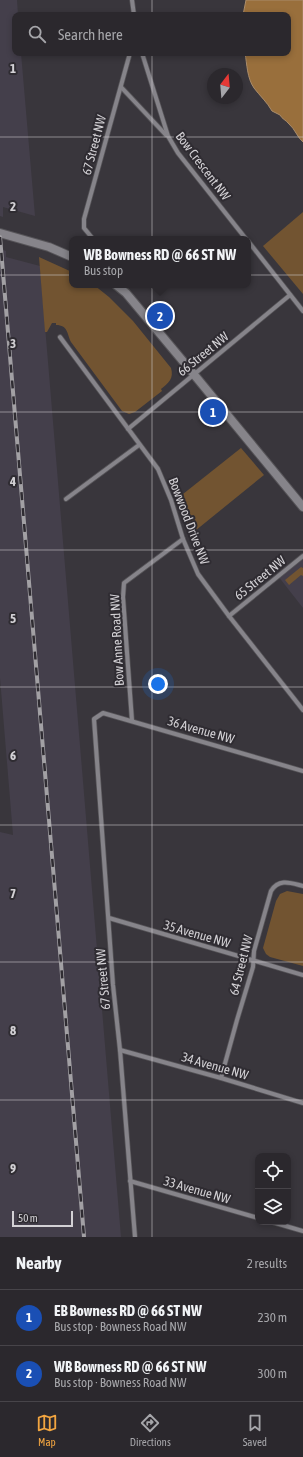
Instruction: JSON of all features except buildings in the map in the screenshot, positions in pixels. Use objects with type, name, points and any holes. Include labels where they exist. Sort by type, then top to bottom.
[{"type":"street","points":[[132,0],[134,12]]},
{"type":"street","name":"67 Street NW","points":[[90,236],[84,228],[84,219],[129,56]]},
{"type":"street","name":"Bow Crescent NW","points":[[143,56],[168,136],[178,153],[244,236]]},
{"type":"street","points":[[121,87],[168,136]]},
{"type":"street","points":[[0,232],[49,247],[69,256]]},
{"type":"street","name":"Bow Crescent NW","points":[[251,245],[303,311]]},
{"type":"street","points":[[120,288],[126,293],[303,507]]},
{"type":"street","name":"66 Street NW","points":[[128,429],[290,295]]},
{"type":"street","name":"Bowwood Drive NW","points":[[60,337],[158,469],[171,500],[183,539],[198,574],[303,710]]},
{"type":"street","points":[[66,499],[139,445]]},
{"type":"street","name":"Bow Anne Road NW","points":[[132,721],[123,597],[124,583],[183,539]]},
{"type":"street","name":"65 Street NW","points":[[229,616],[303,556]]},
{"type":"street","name":"36 Avenue NW","points":[[94,719],[103,713],[303,771]]},
{"type":"street","name":"67 Street NW","points":[[94,719],[113,985],[120,1050],[135,1237]]},
{"type":"street","name":"64 Street NW","points":[[221,1078],[253,968],[254,951],[273,888],[278,884],[286,882],[303,886]]},
{"type":"street","name":"35 Avenue NW","points":[[109,918],[303,974]]},
{"type":"street","name":"34 Avenue NW","points":[[120,1050],[221,1078],[303,1103]]},
{"type":"street","name":"33 Avenue NW","points":[[130,1181],[255,1217]]},
{"type":"street","points":[[282,1225],[303,1231]]},
{"type":"shaded area","points":[[0,0],[17,0],[18,12],[12,12],[12,56],[21,56],[35,216],[3,207],[3,217],[0,216]]},
{"type":"shaded area","points":[[246,0],[303,0],[303,142],[293,128],[280,115],[272,111],[254,88],[249,75],[246,56],[291,56],[291,12],[244,12]]},
{"type":"shaded area","points":[[303,212],[303,294],[263,246]]},
{"type":"shaded area","points":[[0,249],[6,251],[6,257],[40,266],[121,1237],[0,1237],[0,832],[13,835],[0,678]]},
{"type":"shaded area","points":[[39,257],[69,271],[69,288],[98,288],[109,297],[133,321],[171,368],[172,375],[161,389],[162,391],[135,412],[129,414],[122,411],[71,342],[65,328],[60,325],[56,325],[56,323],[52,323],[47,332],[45,332]]},
{"type":"shaded area","points":[[241,448],[264,475],[190,535],[178,498]]},
{"type":"shaded area","points":[[303,556],[303,608],[278,576]]},
{"type":"shaded area","points":[[301,567],[303,568],[303,576],[301,575],[289,585],[285,580]]},
{"type":"shaded area","points":[[287,891],[303,894],[303,966],[270,957],[266,954],[263,948],[276,901],[280,894]]},
{"type":"railway","points":[[0,237],[84,1237]]},
{"type":"place","name":"WB Bowness RD @ 66 ST NW","points":[[160,316]]},
{"type":"place","name":"EB Bowness RD @ 66 ST NW","points":[[213,412]]}]
